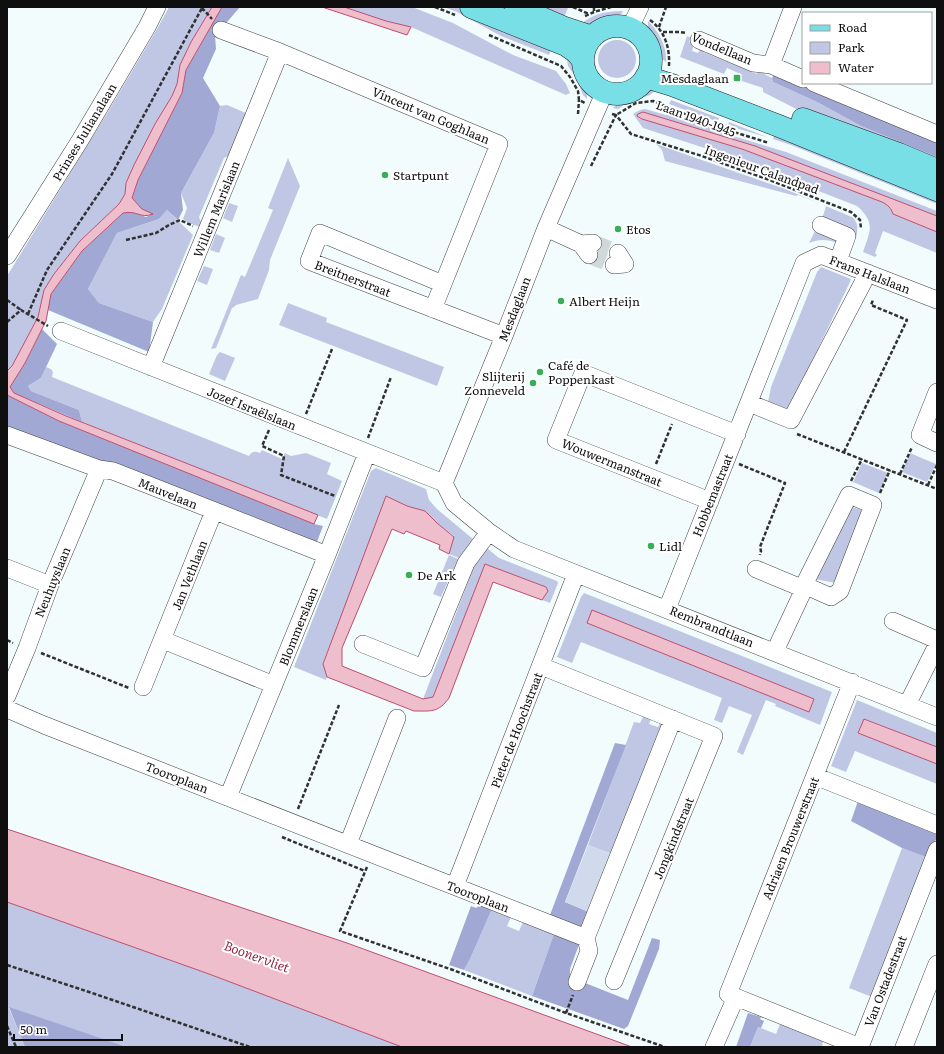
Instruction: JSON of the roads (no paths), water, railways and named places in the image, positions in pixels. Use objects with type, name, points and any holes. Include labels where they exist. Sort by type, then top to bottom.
[{"type":"main road","points":[[516,7],[565,28],[592,37]]},
{"type":"main road","points":[[466,13],[566,45],[576,52],[583,60]]},
{"type":"main road","points":[[610,26],[630,28],[645,40],[649,49],[648,70],[637,87],[628,92],[601,100],[597,88],[588,78],[584,70],[583,60],[586,46],[592,37],[600,30],[610,26]]},
{"type":"main road","points":[[648,70],[899,154],[937,170]]},
{"type":"main road","name":"Laan 1940-1945","points":[[648,70],[672,85],[779,126],[937,190]]},
{"type":"street","name":"Prinses Julianalaan","points":[[7,256],[83,135],[158,7]]},
{"type":"street","points":[[630,28],[640,7]]},
{"type":"street","points":[[772,65],[793,7]]},
{"type":"street","name":"Vincent van Goghlaan","points":[[221,30],[280,52],[499,144],[433,309]]},
{"type":"street","name":"Vondellaan","points":[[699,40],[753,63],[772,65],[802,78]]},
{"type":"street","name":"Willem Marislaan","points":[[151,367],[280,52]]},
{"type":"street","points":[[816,84],[937,134]]},
{"type":"street","name":"Mesdaglaan","points":[[444,483],[546,228],[601,100]]},
{"type":"street","points":[[822,225],[847,236],[838,262]]},
{"type":"street","points":[[546,228],[588,247]]},
{"type":"street","name":"Breitnerstraat","points":[[443,284],[320,233],[309,261],[504,336]]},
{"type":"street","name":"Frans Halslaan","points":[[804,262],[821,255],[937,300]]},
{"type":"street","name":"Hobbemastraat","points":[[668,609],[804,262]]},
{"type":"street","points":[[749,403],[791,420],[875,276]]},
{"type":"street","name":"Jozef Israëlslaan","points":[[54,328],[444,483]]},
{"type":"street","name":"Wouwermanstraat","points":[[710,501],[556,440],[583,373],[737,434]]},
{"type":"street","points":[[937,392],[920,435],[937,443]]},
{"type":"street","name":"Mauvelaan","points":[[7,435],[99,469],[113,471],[328,555]]},
{"type":"street","name":"Blommerslaan","points":[[228,797],[328,555],[365,452]]},
{"type":"street","name":"Neuhuyslaan","points":[[7,696],[27,648],[50,585],[99,469]]},
{"type":"street","name":"Rembrandtlaan","points":[[444,483],[454,503],[489,532],[514,549],[775,651],[937,717]]},
{"type":"street","points":[[756,569],[804,587],[831,597],[840,592],[873,506],[849,495],[804,587],[775,651]]},
{"type":"street","name":"Jan Vethlaan","points":[[143,687],[214,511]]},
{"type":"street","points":[[362,644],[423,668],[466,563],[489,532]]},
{"type":"street","points":[[7,568],[50,585]]},
{"type":"street","name":"Pieter de Hoochstraat","points":[[455,886],[576,574]]},
{"type":"street","points":[[893,621],[937,640]]},
{"type":"street","points":[[163,640],[274,685]]},
{"type":"street","points":[[906,705],[937,644]]},
{"type":"street","name":"Jongkindstraat","points":[[541,666],[714,736],[614,981]]},
{"type":"street","name":"Adriaen Brouwerstraat","points":[[714,1047],[732,995],[852,682]]},
{"type":"street","name":"Tooroplaan","points":[[7,709],[44,725],[586,938]]},
{"type":"street","points":[[348,844],[397,718]]},
{"type":"street","points":[[577,982],[589,951],[586,938],[673,719]]},
{"type":"street","points":[[815,776],[937,826]]},
{"type":"street","name":"Van Ostadestraat","points":[[732,995],[860,1047],[937,850]]},
{"type":"street","points":[[904,1047],[937,964]]},
{"type":"water","points":[[212,7],[222,7],[186,70],[182,93],[138,180],[132,198],[142,209],[153,214],[145,216],[128,212],[123,213],[82,251],[51,294],[46,321],[25,363],[10,387],[14,393],[66,416],[318,515],[314,524],[59,421],[7,395],[7,371],[12,366],[38,317],[44,290],[54,274],[80,241],[119,204],[125,194],[126,183],[134,165],[155,124],[172,96],[177,84],[180,65],[191,42]]},
{"type":"water","points":[[322,7],[344,7],[386,21],[411,27],[407,35]]},
{"type":"water","points":[[643,112],[755,146],[937,216],[937,232],[893,214],[889,207],[882,202],[742,149],[642,119],[637,116]]},
{"type":"water","points":[[386,496],[407,506],[425,511],[454,537],[449,554],[439,549],[440,545],[406,531],[404,534],[392,529],[342,648],[342,666],[423,699],[433,697],[485,564],[546,587],[548,591],[542,600],[493,582],[449,698],[438,709],[434,710],[414,711],[327,677],[323,664]]},
{"type":"water","points":[[592,610],[814,699],[809,712],[587,623]]},
{"type":"water","points":[[864,719],[937,747],[937,764],[858,733]]},
{"type":"water","name":"Boonervliet","points":[[7,829],[347,943],[632,1047],[402,1047],[209,974],[7,902]]},
{"type":"tunnel","points":[[593,243],[618,253]]},
{"type":"tunnel","points":[[589,255],[614,265]]},
{"type":"place","name":"Mesdaglaan","points":[[737,78]]},
{"type":"place","name":"Startpunt","points":[[385,175]]},
{"type":"place","name":"Etos","points":[[618,229]]},
{"type":"place","name":"Albert Heijn","points":[[561,301]]},
{"type":"place","name":"Café de Poppenkast","points":[[540,372]]},
{"type":"place","name":"Slijterij Zonneveld","points":[[533,383]]},
{"type":"place","name":"Lidl","points":[[651,546]]},
{"type":"place","name":"De Ark","points":[[409,575]]}]
